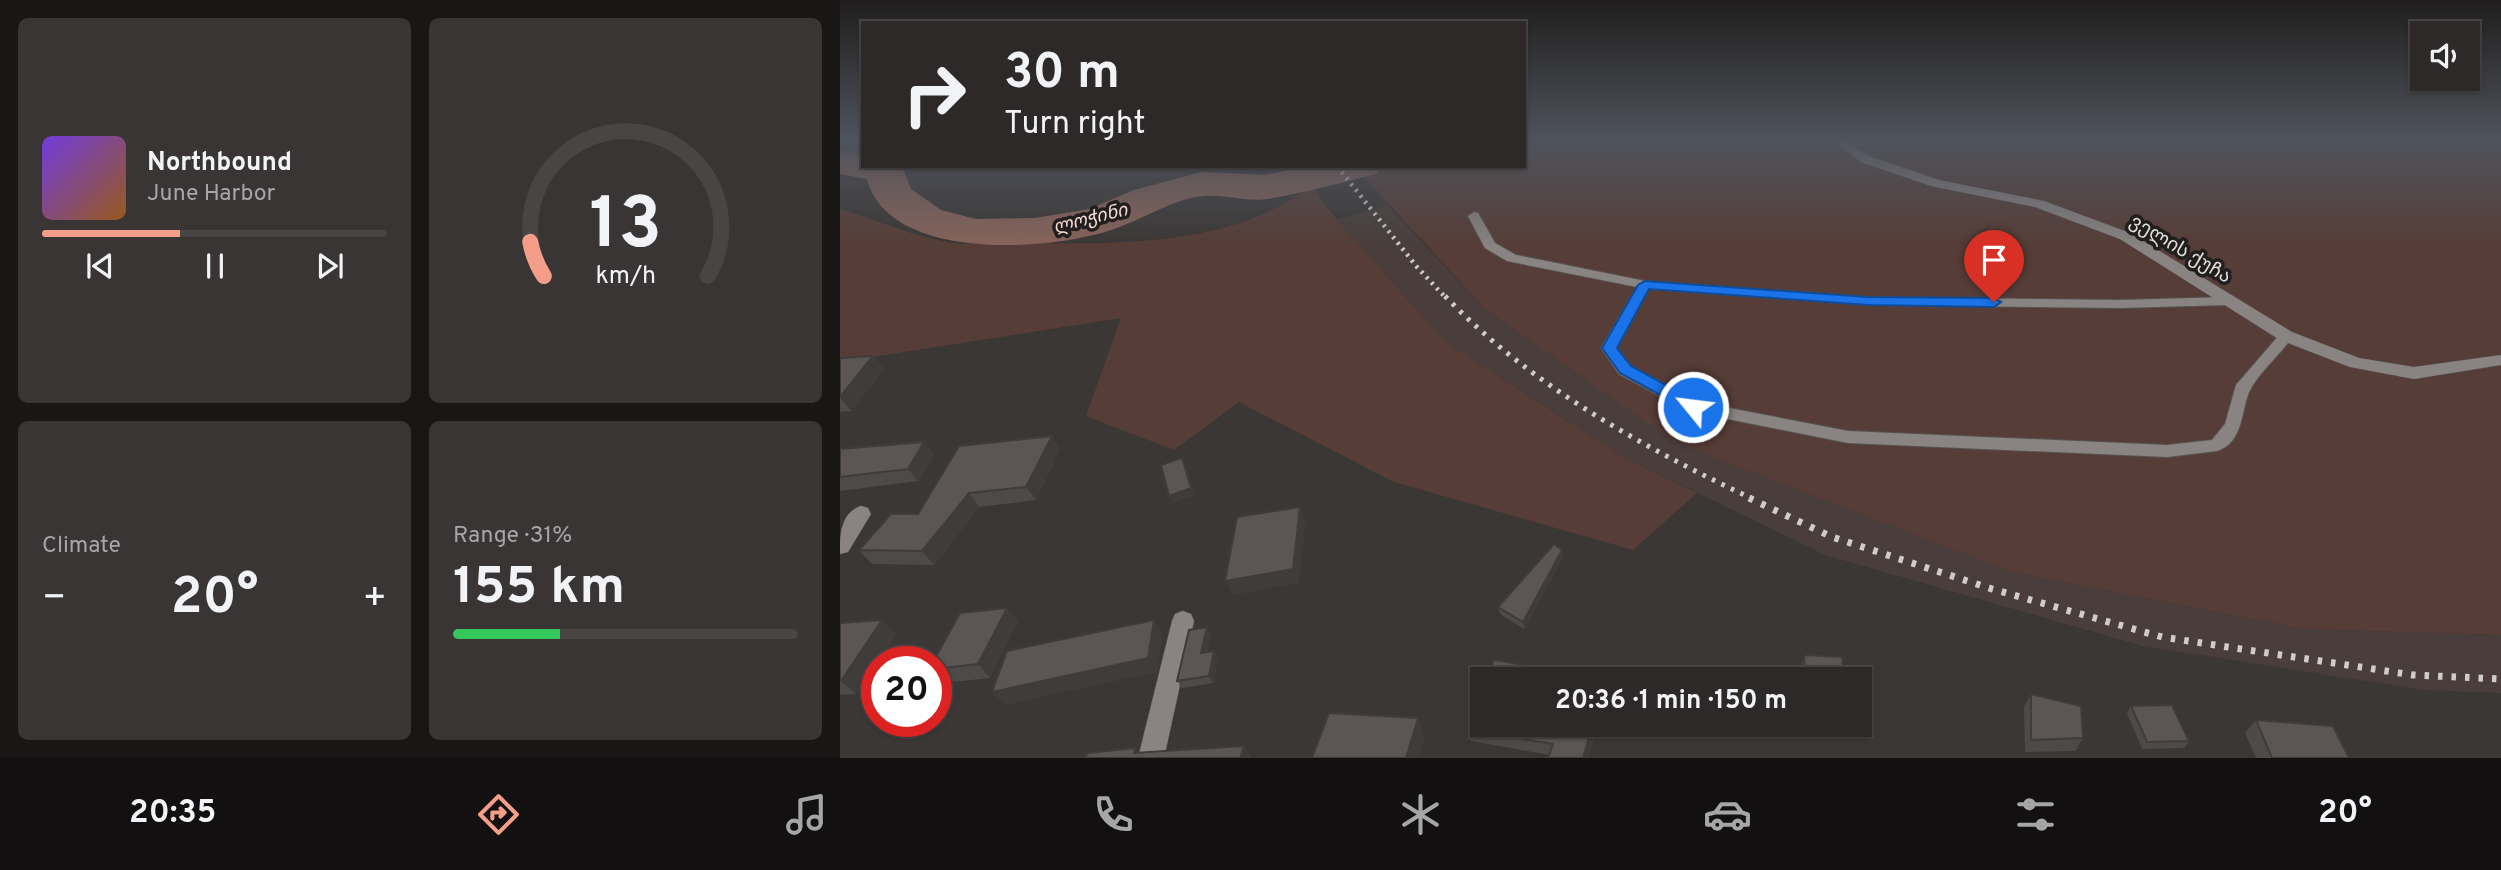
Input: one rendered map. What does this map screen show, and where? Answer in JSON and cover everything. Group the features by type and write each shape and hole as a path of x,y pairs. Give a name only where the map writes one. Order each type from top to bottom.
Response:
{"street":[{"name":"ველის ქუჩა","path":"1914,175 1936,183 2039,204 2125,236 2286,336 2356,363 2414,373 2501,360"},
{"path":"840,546 861,514"},
{"path":"1150,758 1184,621"}],"lane":[{"path":"1474,216 1490,246 1512,258 1645,285 1868,301 2120,304 2228,301"},
{"path":"1645,285 1609,348 1625,369 1693,407 1849,437 2167,451 2217,445 2233,426 2242,389 2286,336"}],"shaded area":[{"path":"1363,175 2501,175 2501,635 2303,629 2011,572 1676,443 1485,309"},
{"path":"1311,186 1337,220 1447,343 1622,456 1697,493 1633,550 1394,482 1239,402 1174,450 1086,416 1121,318 840,362 840,209 920,236 956,243 1096,243 1172,238 1210,231 1246,221 1280,206"},
{"path":"1387,205 1485,309 1677,443 2011,572 2303,629 2501,635 2501,693 2424,690 2143,646 1825,555 1622,456 1447,343 1337,220"}],"building":[{"path":"873,356 840,397 840,358"},
{"path":"1052,436 1026,487 969,493 922,551 859,550 891,514 918,514 959,446"},
{"path":"924,442 908,469 840,477 840,449"},
{"path":"1182,458 1191,488 1169,496 1161,465"},
{"path":"1300,507 1293,569 1225,581 1237,517"},
{"path":"1554,544 1562,550 1523,622 1498,607"},
{"path":"1007,608 978,664 952,667 952,646 942,646 960,613"},
{"path":"882,620 865,646 861,646 861,651 841,681 840,681 840,623"},
{"path":"1154,620 1148,658 992,692 1007,651"},
{"path":"1207,627 1201,653 1214,651 1209,676 1177,681 1189,630"},
{"path":"1804,655 1842,657 1843,667 1804,667"},
{"path":"1494,660 1537,667 1491,667"},
{"path":"2031,694 2081,706 2083,738 2031,740"},
{"path":"2172,705 2189,741 2147,742 2131,706"},
{"path":"1329,713 1418,718 1406,758 1312,758"},
{"path":"2256,720 2333,726 2349,758 2272,758"},
{"path":"1510,737 1589,737 1583,758 1548,758 1553,744"},
{"path":"1244,746 1240,758 1085,758 1088,753 1135,748 1134,753"}],"waterway":[{"name":"ლოჭინი","path":"886,175 892,195 926,219 976,232 1035,231 1099,220 1149,199 1201,184 1265,187 1319,175"}],"railway":[{"path":"1344,175 1417,267 1446,298"},
{"path":"1445,296 1513,358 1551,386 1670,458 1753,499"},
{"path":"1749,498 1832,537 1992,589 2162,637 2413,675 2501,679"}],"route":[{"path":"1693,407 1625,369 1609,348 1645,285 1868,301 1994,302"}]}
